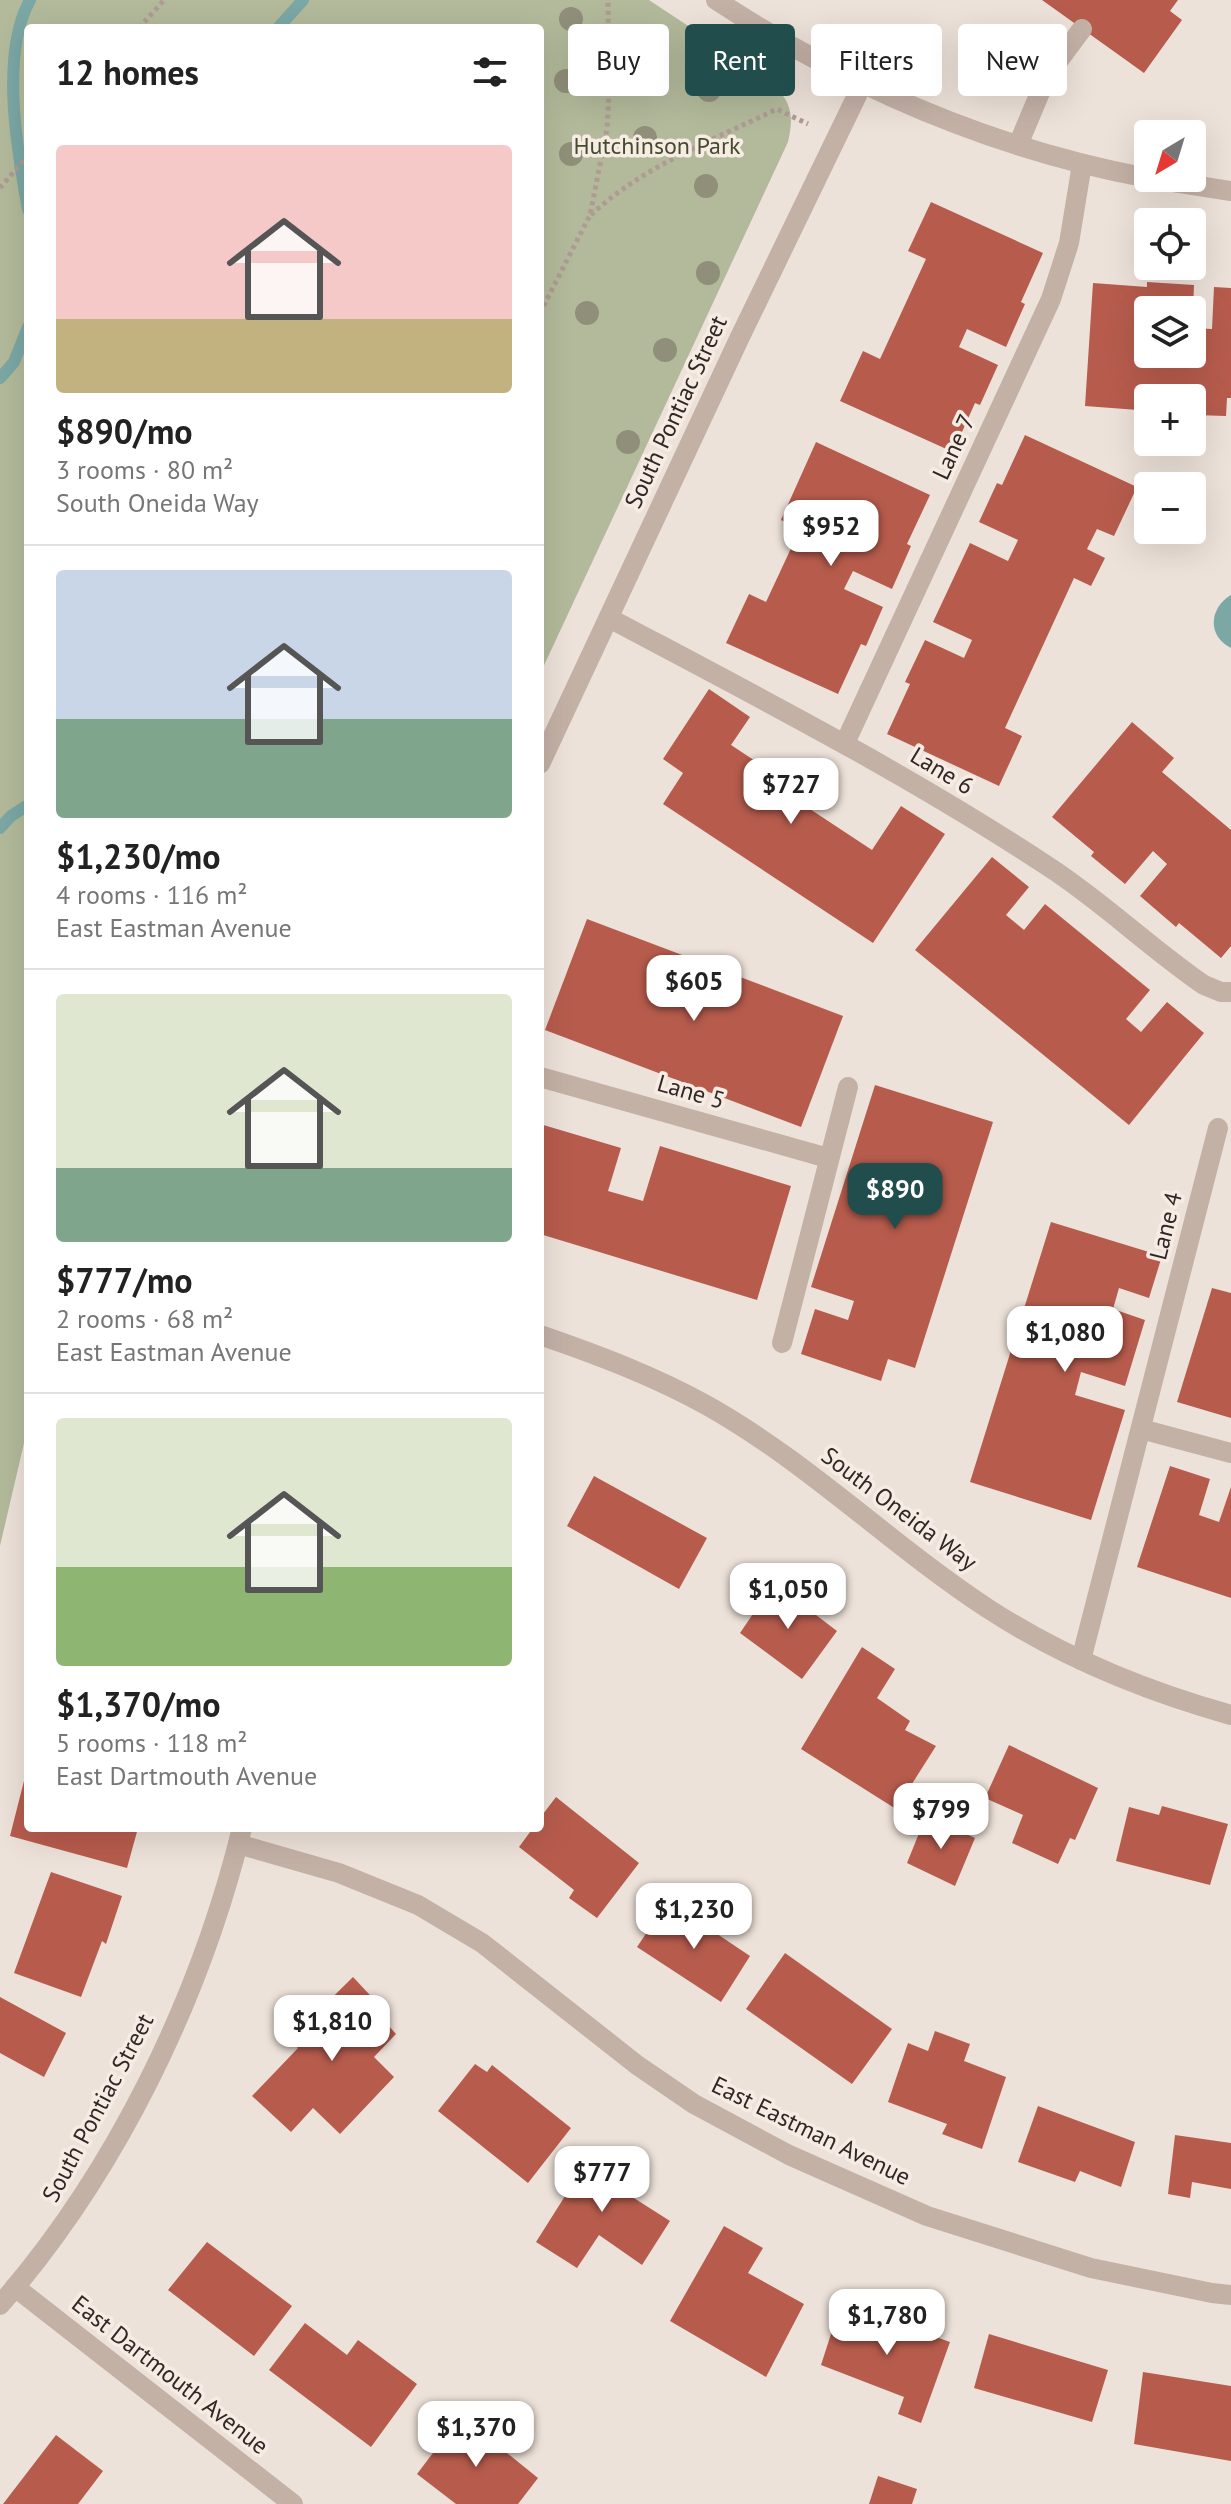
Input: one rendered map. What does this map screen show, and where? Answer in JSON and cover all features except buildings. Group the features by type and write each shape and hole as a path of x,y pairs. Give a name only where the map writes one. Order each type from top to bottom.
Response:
{"street":[{"path":"716,0 811,56"},
{"path":"1018,145 1047,76 1082,29"},
{"name":"South Pontiac Street","path":"544,756 856,96"},
{"path":"892,96 942,119 1018,145 1134,175"},
{"name":"Lane 7","path":"845,743 1051,299 1069,243 1082,164"},
{"path":"1206,187 1231,191"},
{"name":"Lane 6","path":"609,618 845,743 1051,868 1204,985 1221,992 1231,992"},
{"name":"Lane 5","path":"544,1078 828,1158"},
{"path":"782,1343 848,1087"},
{"name":"Lane 4","path":"1081,1660 1218,1128"},
{"name":"South Oneida Way","path":"544,1336 640,1372 708,1406 816,1478 986,1607 1081,1660 1160,1693 1231,1715"},
{"path":"1141,1429 1231,1453"},
{"name":"South Pontiac Street","path":"0,2305 66,2222 112,2148 162,2054 205,1948 240,1836"},
{"name":"East Eastman Avenue","path":"240,1836 418,1905 482,1943 637,2065 694,2104 789,2155 927,2216 1061,2259 1106,2272 1231,2295"},
{"name":"East Dartmouth Avenue","path":"15,2287 293,2504"}],"path":[{"path":"143,24 164,0"},
{"path":"544,305 590,215 607,129 608,0"},
{"path":"590,215 616,192 644,174 777,109 835,138"},
{"path":"0,188 24,160"}],"green space":[{"name":"Hutchinson Park","path":"0,0 649,0 685,24 685,96 783,96 789,107 791,122 788,142 544,665 544,24 24,24 24,1443 0,1546"}],"water":[{"path":"1231,595 1231,648 1218,636 1214,622 1218,607"}],"waterway":[{"path":"24,187 16,131 13,74 15,47 30,0"},
{"path":"282,24 303,0"},
{"path":"0,378 14,362 24,337"},
{"path":"0,828 24,808"}]}
